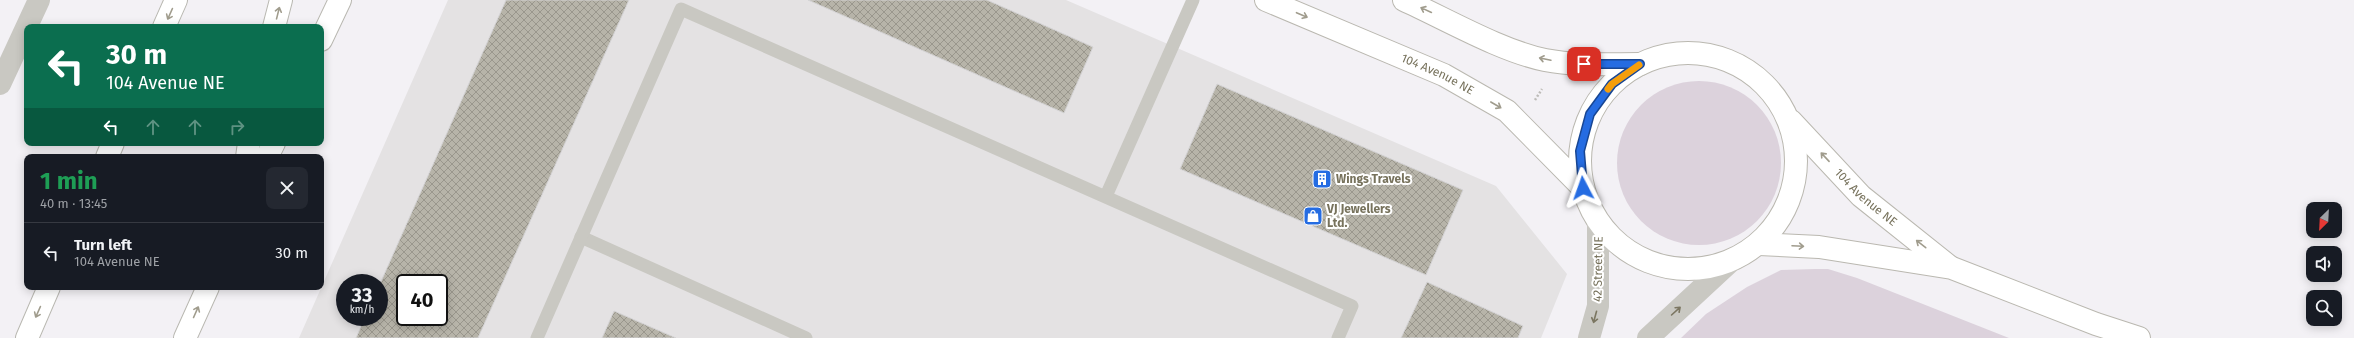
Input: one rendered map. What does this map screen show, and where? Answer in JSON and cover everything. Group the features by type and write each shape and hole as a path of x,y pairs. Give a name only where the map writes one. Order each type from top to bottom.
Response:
{"street":[{"path":"28,24 39,0"},
{"path":"165,24 176,0"},
{"path":"275,24 281,0"},
{"path":"324,34 340,0"},
{"name":"104 Avenue NE","path":"1266,0 1444,75 1507,111 1583,188"},
{"path":"1404,0 1510,49 1544,60 1584,64 1640,64 1674,54 1709,54 1742,67 1769,88 1788,118 1797,152 1794,186 1782,218 1759,244 1729,262 1648,338"},
{"path":"0,84 24,32"},
{"path":"1640,64 1612,84 1590,114 1580,151 1583,188 1589,206 1598,223 1624,250 1657,266 1694,270 1729,262"},
{"name":"104 Avenue NE","path":"1788,118 1861,196 1952,268"},
{"name":"42 Street NE","path":"1589,338 1598,306 1598,223"},
{"name":"104 Avenue NE","path":"1759,244 1819,247 1952,268 2096,324 2139,338"},
{"path":"26,338 48,290"},
{"path":"185,338 207,290"}],"lane":[{"path":"1106,196 1192,0"},
{"path":"537,338 681,10 1106,196 1352,306 1338,338"},
{"path":"581,237 806,338"}],"path":[{"path":"1534,102 1545,83"}],"shaded area":[{"path":"448,0 1066,0 1496,186 1567,274 1541,338 299,338 320,290 324,290 324,281"},
{"path":"1699,81 1723,85 1744,95 1757,105 1767,118 1777,139 1781,163 1777,187 1767,208 1757,221 1744,231 1723,241 1699,245 1675,241 1654,231 1641,221 1631,208 1621,187 1617,163 1621,139 1631,118 1641,105 1654,95 1675,85"},
{"path":"1828,269 1857,278 2009,338 1681,338 1706,314 1747,287 1781,270"}],"building":[{"path":"506,0 629,0 478,338 356,338 361,326 388,326 388,274 384,274"},
{"path":"808,0 987,0 1093,47 1064,113"},
{"name":"Wings Travels","path":"1217,84 1463,190 1426,275 1180,169"},
{"path":"1427,282 1523,326 1518,338 1401,338"},
{"path":"614,311 676,338 602,338"}],"slow traffic":[{"path":"1608,89 1612,84 1639,65"}],"place":[{"name":"Wings Travels","path":"1322,179"},
{"name":"VJ Jewellers Ltd.","path":"1313,216"}],"route":[{"path":"1583,188 1580,151 1590,114 1612,84 1640,64 1584,64"}]}
